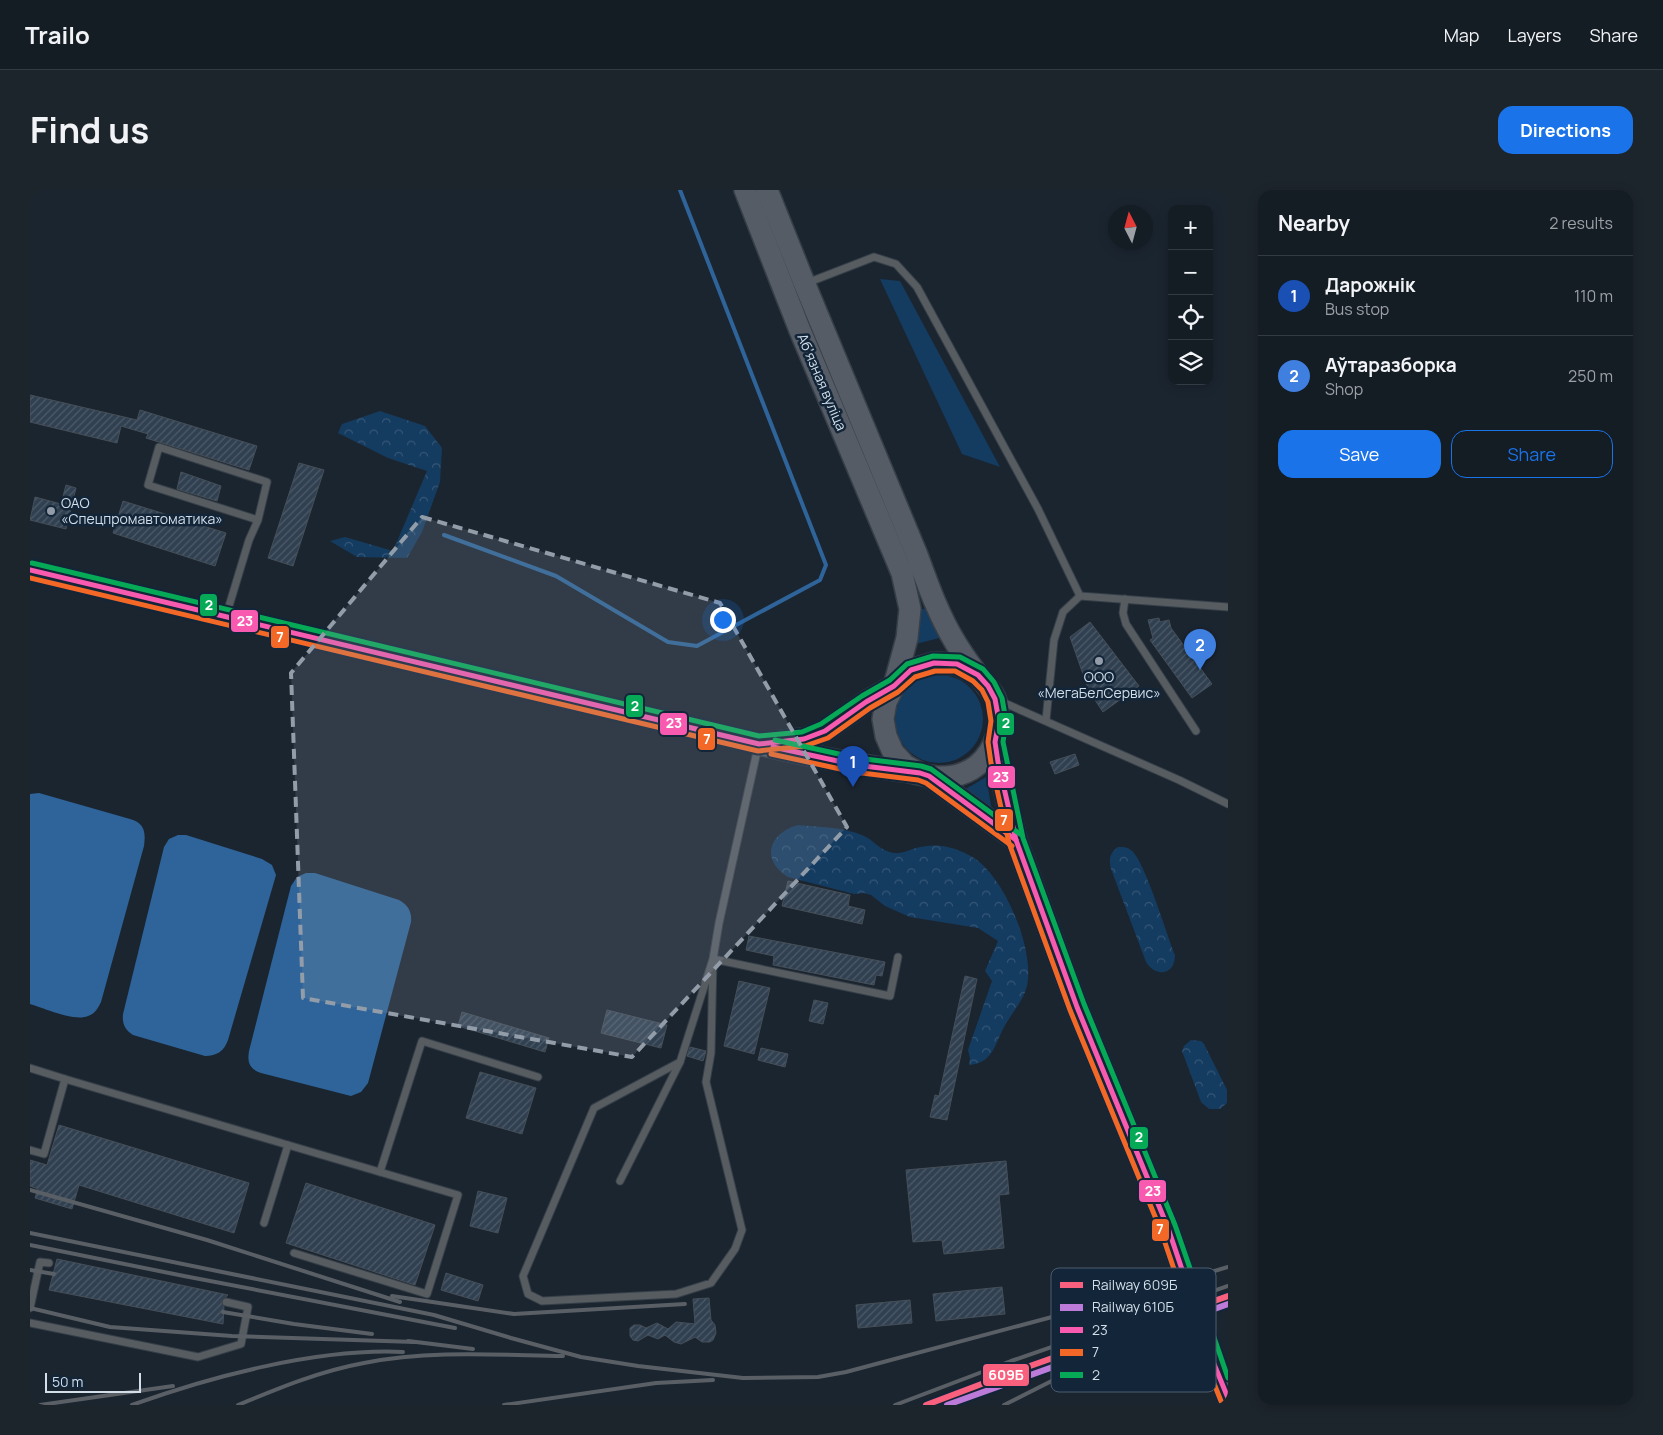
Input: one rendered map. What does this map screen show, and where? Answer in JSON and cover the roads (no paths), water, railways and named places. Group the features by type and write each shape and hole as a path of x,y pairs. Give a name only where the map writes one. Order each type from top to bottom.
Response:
{"main road":[{"name":"Абʼязная вуліца","path":"746,190 799,328 902,573 910,610 907,638 894,686"},
{"name":"Абʼязная вуліца","path":"767,190 802,280 917,555 933,602 955,642 978,675"},
{"path":"759,744 804,739 825,731 866,702 894,686 912,670 934,663 957,664 978,675 988,686 995,699 999,720 995,742 1016,840 1077,1007 1168,1228 1182,1268"},
{"path":"894,686 886,702 883,719 886,736 893,752 905,765 924,775 1016,840"},
{"path":"759,744 856,765 945,778 961,774 975,767 987,756 995,742"},
{"path":"1216,1369 1228,1398"}],"street":[{"path":"30,570 759,744"}],"lane":[{"path":"812,281 874,258 896,264 916,287 1038,509 1080,596"},
{"path":"226,616 249,540 258,520 267,482 159,448 148,485 258,520"},
{"path":"1046,720 1054,640 1063,612 1080,596 1228,607"},
{"path":"1125,599 1123,613 1126,624 1196,731"},
{"path":"995,699 1046,720 1228,804"},
{"path":"680,1062 594,1108 522,1276 528,1294 542,1301 676,1294 711,1283 735,1249 742,1230 706,1082 711,1053 713,959 719,922 759,744"},
{"path":"713,959 890,996 898,957"},
{"path":"620,1181 680,1062 713,959"},
{"path":"380,1172 422,1041 538,1077"},
{"path":"30,1068 458,1195 427,1294 294,1253"},
{"path":"30,1150 44,1154 66,1079"},
{"path":"264,1223 288,1145"},
{"path":"30,1308 40,1262 49,1263"},
{"path":"30,1323 198,1357 241,1344 248,1307 226,1302"}],"waterway":[{"path":"444,535 556,576 668,642 697,646 820,580 826,565 680,190"}],"railway":[{"path":"30,1190 207,1240 400,1302"},
{"path":"30,1233 434,1315 581,1357 638,1366 743,1378 818,1377 846,1372 1051,1317"},
{"path":"30,1245 455,1328"},
{"path":"1216,1271 1228,1267"},
{"path":"30,1270 54,1274"},
{"path":"1216,1290 1228,1286"},
{"path":"392,1296 514,1314 685,1304"},
{"path":"1216,1310 1228,1305"},
{"path":"30,1308 110,1327 232,1336 415,1342"},
{"path":"223,1312 294,1324 372,1334"},
{"path":"408,1341 473,1349"},
{"path":"895,1405 1051,1347"},
{"path":"132,1405 231,1374 301,1359 371,1352 403,1352"},
{"path":"238,1405 316,1375 348,1366 389,1359 464,1354 563,1356"},
{"path":"504,1405 656,1383 713,1380"},
{"path":"1004,1405 1051,1381"},
{"path":"40,1405 173,1386"}],"rail line":[{"name":"609Б","path":"1216,1300 1228,1296"},
{"name":"610Б","path":"1216,1308 1228,1304"},
{"name":"609Б","path":"926,1405 1051,1359"},
{"name":"610Б","path":"947,1405 1051,1368"}],"place":[{"name":"ОАО «Спецпромавтоматика»","path":"51,511"},
{"name":"ООО «МегаБелСервис»","path":"1099,661"},
{"name":"Аўтаразборка","path":"1200,670"},
{"name":"Дарожнік","path":"853,787"}]}
